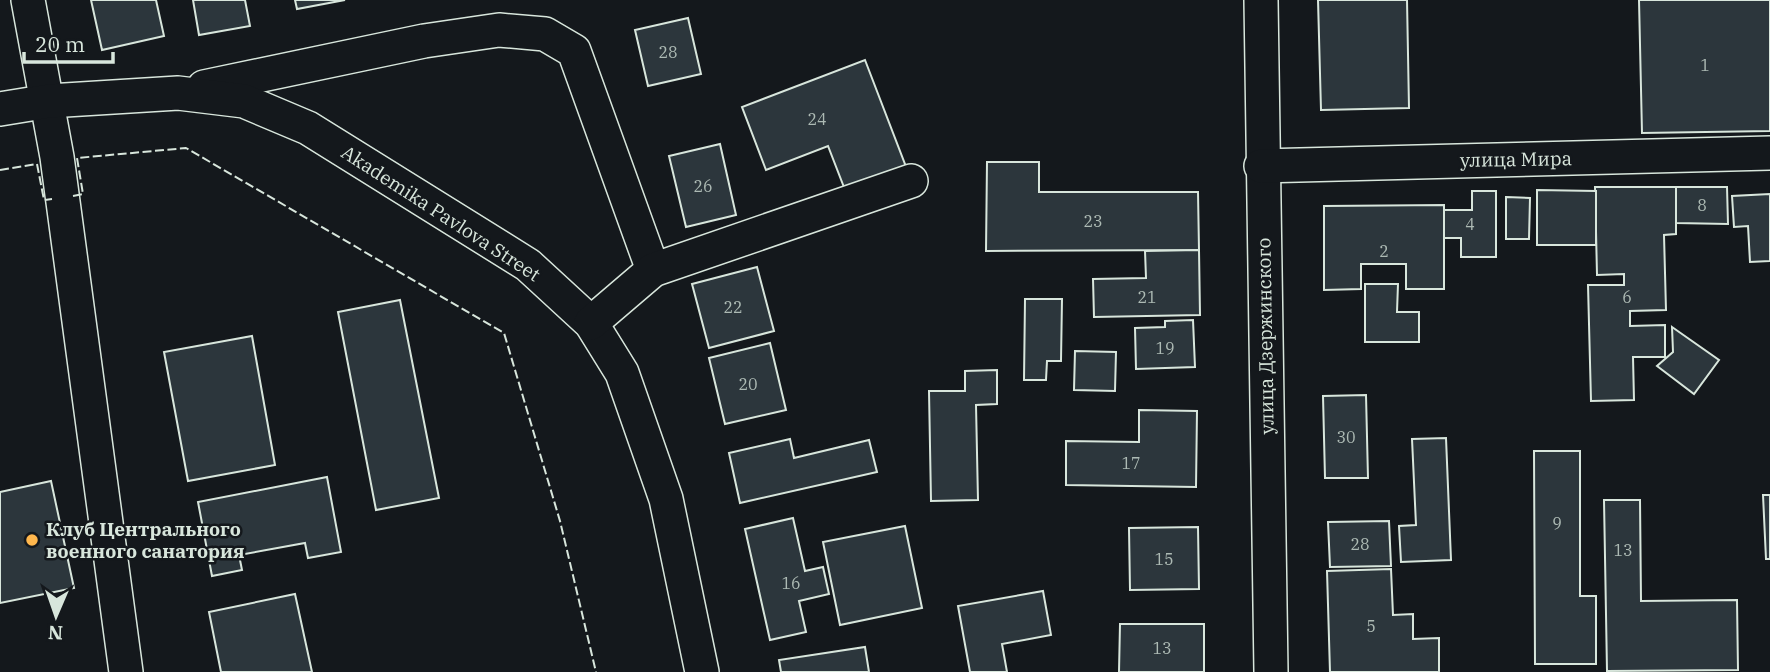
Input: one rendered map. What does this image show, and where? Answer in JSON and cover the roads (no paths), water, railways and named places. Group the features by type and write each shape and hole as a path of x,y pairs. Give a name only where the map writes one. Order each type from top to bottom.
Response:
{"street":[{"path":"28,0 49,101 126,672"},
{"name":"улица Дзержинского","path":"1261,0 1261,166 1271,672"},
{"path":"178,93 424,41 499,30 545,34 574,51 653,270"},
{"name":"Akademika Pavlova Street","path":"0,109 49,101 178,93 243,101 308,128 528,265 591,323 622,373 666,499 702,672"},
{"name":"улица Мира","path":"1261,166 1770,153"},
{"path":"591,323 653,270 911,181"}],"place":[{"name":"Клуб Центрального военного санатория","path":"32,540"}]}
